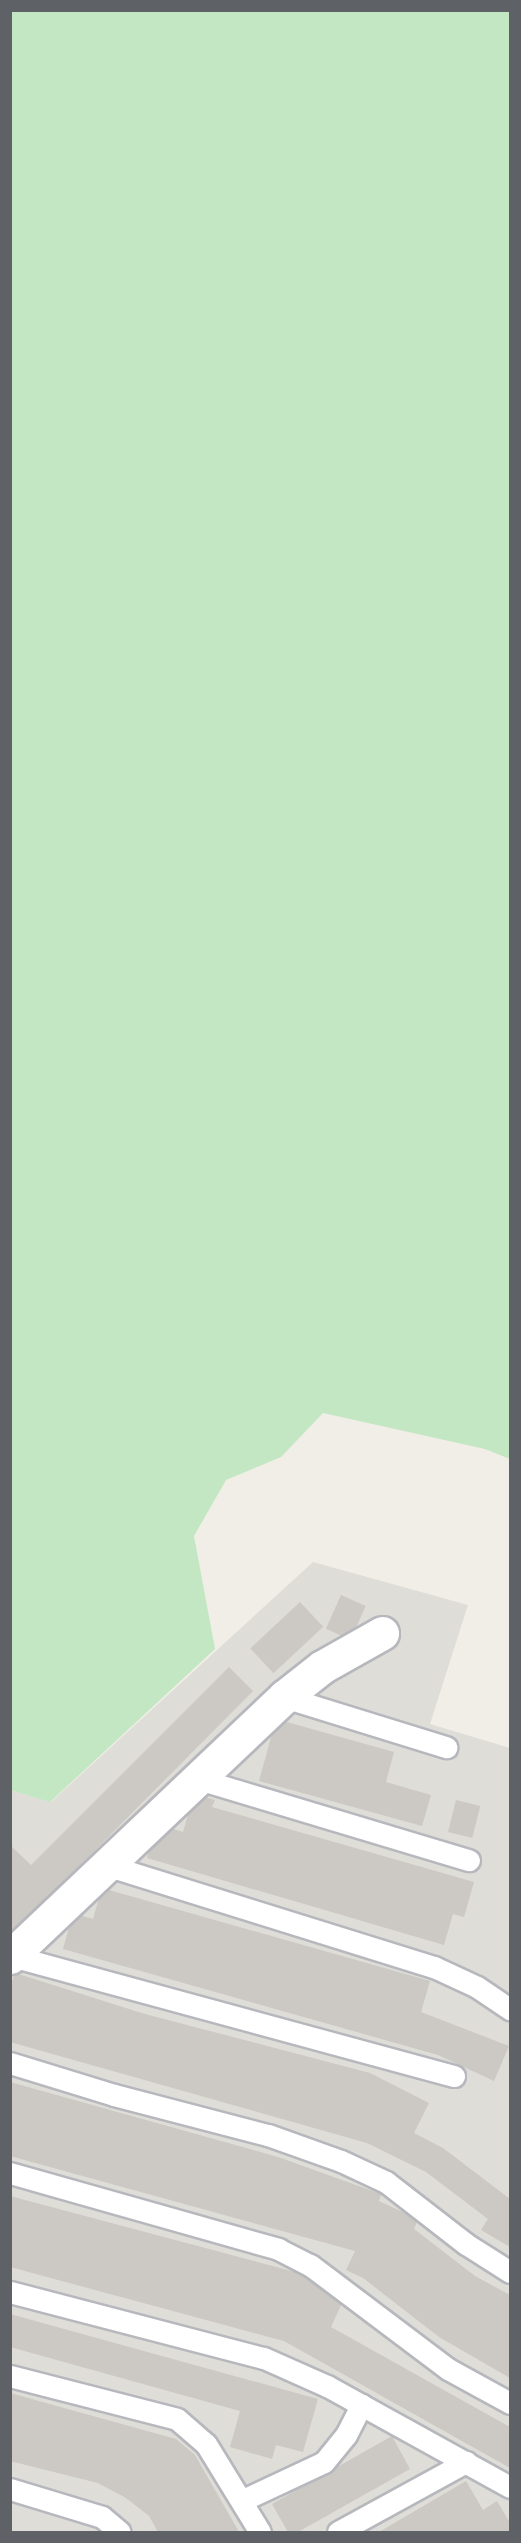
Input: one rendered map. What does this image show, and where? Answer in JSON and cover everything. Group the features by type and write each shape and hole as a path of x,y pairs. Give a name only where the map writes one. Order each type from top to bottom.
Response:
{"street":[{"path":"11,1956 195,1778 284,1697 322,1667 382,1633"}],"lane":[{"path":"284,1697 446,1747"},
{"path":"195,1778 469,1860"},
{"path":"106,1865 434,1967 477,1987 510,2009"},
{"path":"11,1956 454,2076"},
{"path":"10,2063 114,2095 268,2135 341,2161 386,2182 466,2244 510,2272"},
{"path":"10,2173 278,2249 310,2265 448,2369 510,2403"},
{"path":"10,2292 264,2358 361,2405 510,2487"},
{"path":"10,2376 177,2419 206,2444 243,2500 260,2532"},
{"path":"243,2500 324,2462 346,2435 361,2405"},
{"path":"338,2532 466,2462"},
{"path":"10,2489 102,2517 120,2532"}],"shaded area":[{"path":"313,1562 468,1605 430,1724 510,1748 510,2532 11,2532 10,1790 51,1802"}],"green space":[{"path":"11,10 510,11 510,1459 485,1449 323,1413 281,1457 226,1480 194,1536 215,1649 50,1802 10,1790"}],"building":[{"path":"341,1595 366,1606 351,1640 326,1629"},
{"path":"300,1602 323,1627 273,1673 250,1648"},
{"path":"229,1667 253,1691 10,1936 10,1845 31,1865"},
{"path":"276,1719 394,1752 386,1782 431,1795 422,1826 259,1781"},
{"path":"194,1794 215,1800 212,1807 474,1882 464,1917 453,1914 444,1945 147,1858 157,1824 183,1832"},
{"path":"456,1800 480,1806 472,1838 448,1832"},
{"path":"102,1888 430,1981 421,2012 509,2046 494,2081 438,2055 63,1949 73,1913 93,1919"},
{"path":"15,1973 145,2014 370,2073 429,2103 414,2133 443,2148 510,2199 510,2247 481,2230 488,2219 426,2172 367,2143 10,2042 10,1987"},
{"path":"10,2082 278,2157 381,2194 379,2201 418,2219 414,2229 475,2276 510,2295 510,2378 439,2337 363,2278 346,2270 355,2251 10,2156"},
{"path":"10,2196 310,2276 342,2303 331,2327 510,2427 510,2468 284,2341 10,2267"},
{"path":"10,2314 318,2399 303,2452 276,2445 272,2459 230,2447 240,2411 10,2347"},
{"path":"10,2393 176,2439 195,2455 239,2532 158,2532 149,2516 126,2498 98,2483 10,2461"},
{"path":"392,2436 410,2469 298,2532 288,2532 272,2504"},
{"path":"466,2481 483,2510 497,2501 510,2523 510,2532 379,2532"}]}
